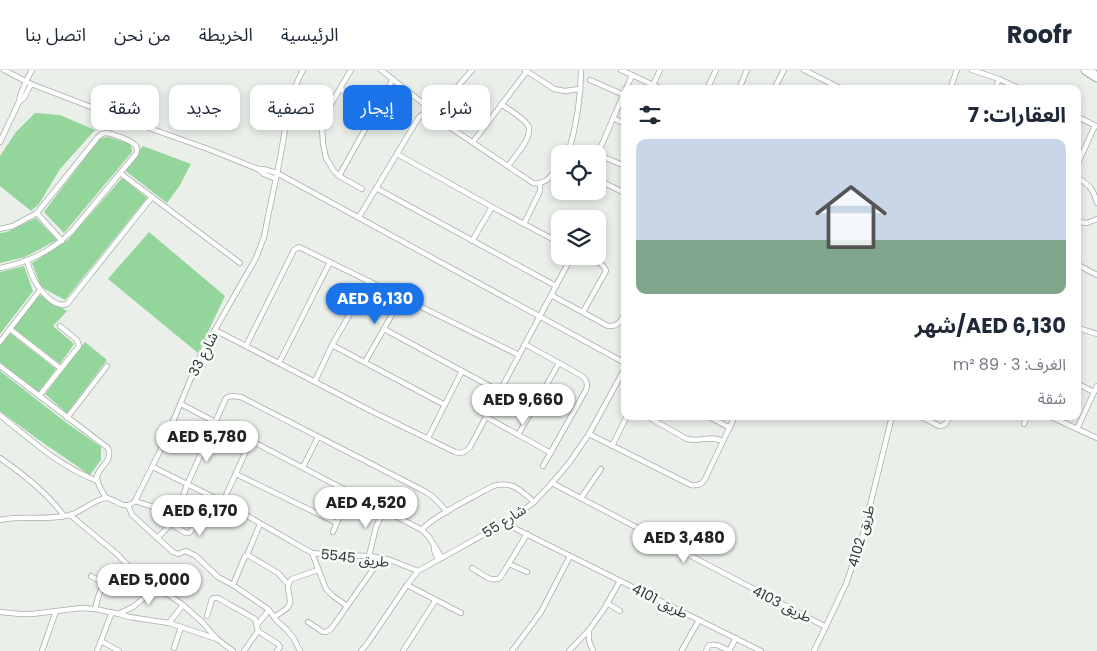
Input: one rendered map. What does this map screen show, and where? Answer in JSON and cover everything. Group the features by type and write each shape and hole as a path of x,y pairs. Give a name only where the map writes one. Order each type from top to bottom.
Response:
{"highway":[{"path":"1086,70 1097,77"}],"street":[{"path":"4,70 31,84 258,169 276,180"},
{"path":"0,142 32,70"},
{"name":"شارع 33","path":"128,506 134,501 153,467 195,367 261,246 291,101 303,70"},
{"path":"351,70 326,110 322,126 325,153 330,166 339,176 362,189"},
{"path":"381,70 422,102"},
{"path":"570,145 575,126 581,70"},
{"path":"621,70 653,85 660,70"},
{"path":"741,85 747,70"},
{"path":"776,85 784,70"},
{"path":"804,70 834,85"},
{"path":"951,85 957,70"},
{"path":"972,70 1012,85"},
{"path":"458,85 469,71"},
{"path":"473,142 526,71 554,89 566,91 580,90"},
{"path":"709,85 714,71"},
{"path":"628,85 632,75"},
{"path":"390,85 393,79"},
{"path":"997,85 999,79"},
{"path":"590,80 621,91"},
{"path":"19,102 24,98 31,84"},
{"path":"621,101 599,149 601,156 621,164"},
{"path":"501,104 527,124 530,130 529,137 508,166"},
{"path":"359,217 422,114"},
{"path":"613,118 621,122"},
{"path":"1081,118 1096,126 1081,158"},
{"path":"339,176 364,130"},
{"path":"455,130 533,182 540,184 551,176"},
{"path":"0,229 12,226 37,213 101,134 108,133 132,142 135,145 137,149 136,154 62,241 27,261 0,268"},
{"path":"397,154 551,238"},
{"path":"258,169 277,173 621,361"},
{"path":"120,173 240,264"},
{"path":"1081,180 1093,190 1097,204"},
{"path":"524,224 540,190 540,184"},
{"path":"606,184 621,191"},
{"path":"376,188 556,286"},
{"path":"27,261 33,279 40,290 57,304 66,304 152,197"},
{"path":"472,241 492,207"},
{"path":"37,213 62,241"},
{"path":"1081,222 1087,223 1097,219"},
{"path":"246,346 294,250 297,247 301,247 519,355"},
{"path":"279,363 330,262"},
{"path":"215,330 372,411 457,452 464,452 470,447 567,265"},
{"path":"583,312 606,271 603,265"},
{"path":"1081,267 1097,275"},
{"path":"314,381 332,345 369,281"},
{"path":"0,342 40,290"},
{"path":"551,295 610,326 621,321"},
{"path":"365,362 402,297"},
{"path":"39,396 79,346 79,342 60,326"},
{"path":"10,329 60,368"},
{"path":"384,329 499,392"},
{"path":"1081,329 1097,334"},
{"path":"525,344 584,378 587,382 587,386 543,466"},
{"path":"332,345 444,405"},
{"path":"518,434 559,363"},
{"path":"0,366 106,446 110,451 109,458 98,475 98,481 106,498"},
{"path":"67,418 107,366"},
{"path":"428,438 462,371"},
{"name":"شارع 55","path":"361,651 406,585 418,571 510,520 534,502 552,483 589,434 621,375"},
{"path":"1081,386 1094,392"},
{"path":"1077,429 1097,386"},
{"path":"157,538 171,524 226,398 231,396 241,397 432,496 447,512"},
{"path":"181,404 422,530 427,534 440,559"},
{"path":"0,415 61,463 75,472 98,481"},
{"path":"486,417 551,452"},
{"path":"612,446 625,420"},
{"path":"653,420 687,439 713,438 723,441"},
{"path":"715,420 730,428"},
{"path":"589,434 694,486 703,482 733,420"},
{"name":"طريق 4102","path":"814,651 846,584 862,538 891,420"},
{"path":"928,420 942,426 948,420"},
{"path":"1024,424 1026,420"},
{"path":"1058,420 1097,438"},
{"path":"304,467 318,437"},
{"path":"171,524 189,533 221,502 251,440"},
{"path":"0,458 38,488 64,516"},
{"name":"طريق 5545","path":"153,467 312,552 381,558 418,571"},
{"path":"581,498 601,469"},
{"path":"236,474 337,523"},
{"name":"طريق 4103","path":"552,483 826,627"},
{"path":"422,530 425,525 447,512 493,486 501,484 514,486 534,502"},
{"path":"333,532 352,492"},
{"path":"0,520 50,518 70,515 106,498 128,506 132,516 165,546 176,554 186,551 196,556 216,576 233,585 269,610 294,639 300,651"},
{"path":"134,501 166,513 173,518"},
{"path":"369,556 376,527 384,510"},
{"path":"70,515 117,554 153,590 169,595 183,605 217,639 233,651"},
{"name":"طريق 4101","path":"510,520 516,529 761,651"},
{"path":"233,585 260,524"},
{"path":"472,568 491,580 496,580 502,576 527,534"},
{"path":"312,552 326,589 347,606"},
{"path":"247,555 278,573 288,584 289,605 274,617"},
{"path":"512,651 541,612 570,556"},
{"path":"308,622 324,632 332,629 381,558"},
{"path":"509,564 527,572"},
{"path":"288,584 292,579 318,570"},
{"path":"91,576 105,584"},
{"path":"95,609 105,584 115,580"},
{"path":"569,651 589,630 620,581"},
{"path":"406,585 461,613"},
{"path":"119,614 133,607 153,590"},
{"path":"206,616 211,601 216,598 253,618 258,628 278,644 280,647 277,651"},
{"path":"403,651 435,601"},
{"path":"607,603 620,610"},
{"path":"169,623 183,605"},
{"path":"129,617 132,614 133,607"},
{"path":"0,612 20,614 81,608 95,609 129,617 169,623 217,639"},
{"path":"244,651 269,610"},
{"path":"42,651 56,611"},
{"path":"97,651 112,612"},
{"path":"682,650 699,620"},
{"path":"174,648 182,627"},
{"path":"589,630 592,651"},
{"path":"730,650 736,638"},
{"path":"101,641 119,651"},
{"path":"706,651 709,645 717,645 737,651"}],"green space":[{"path":"35,113 60,115 91,128 91,130 95,130 60,169 39,204 31,211 0,186 0,156 16,132"},
{"path":"108,137 131,144 132,152 64,233 44,212 99,139"},
{"path":"143,146 191,164 180,185 167,203 123,169"},
{"path":"122,178 147,198 65,300 41,287 32,263 68,240"},
{"path":"36,218 57,240 25,257 0,263 0,233 7,232"},
{"path":"149,232 225,296 198,353 108,279"},
{"path":"24,266 33,291 0,334 0,272"},
{"path":"40,295 67,311 53,326 74,344 60,364 12,327"},
{"path":"10,333 56,369 39,392 0,362 0,346"},
{"path":"85,342 107,360 67,413 45,394"},
{"path":"0,371 101,447 101,460 90,475 0,411"}]}
